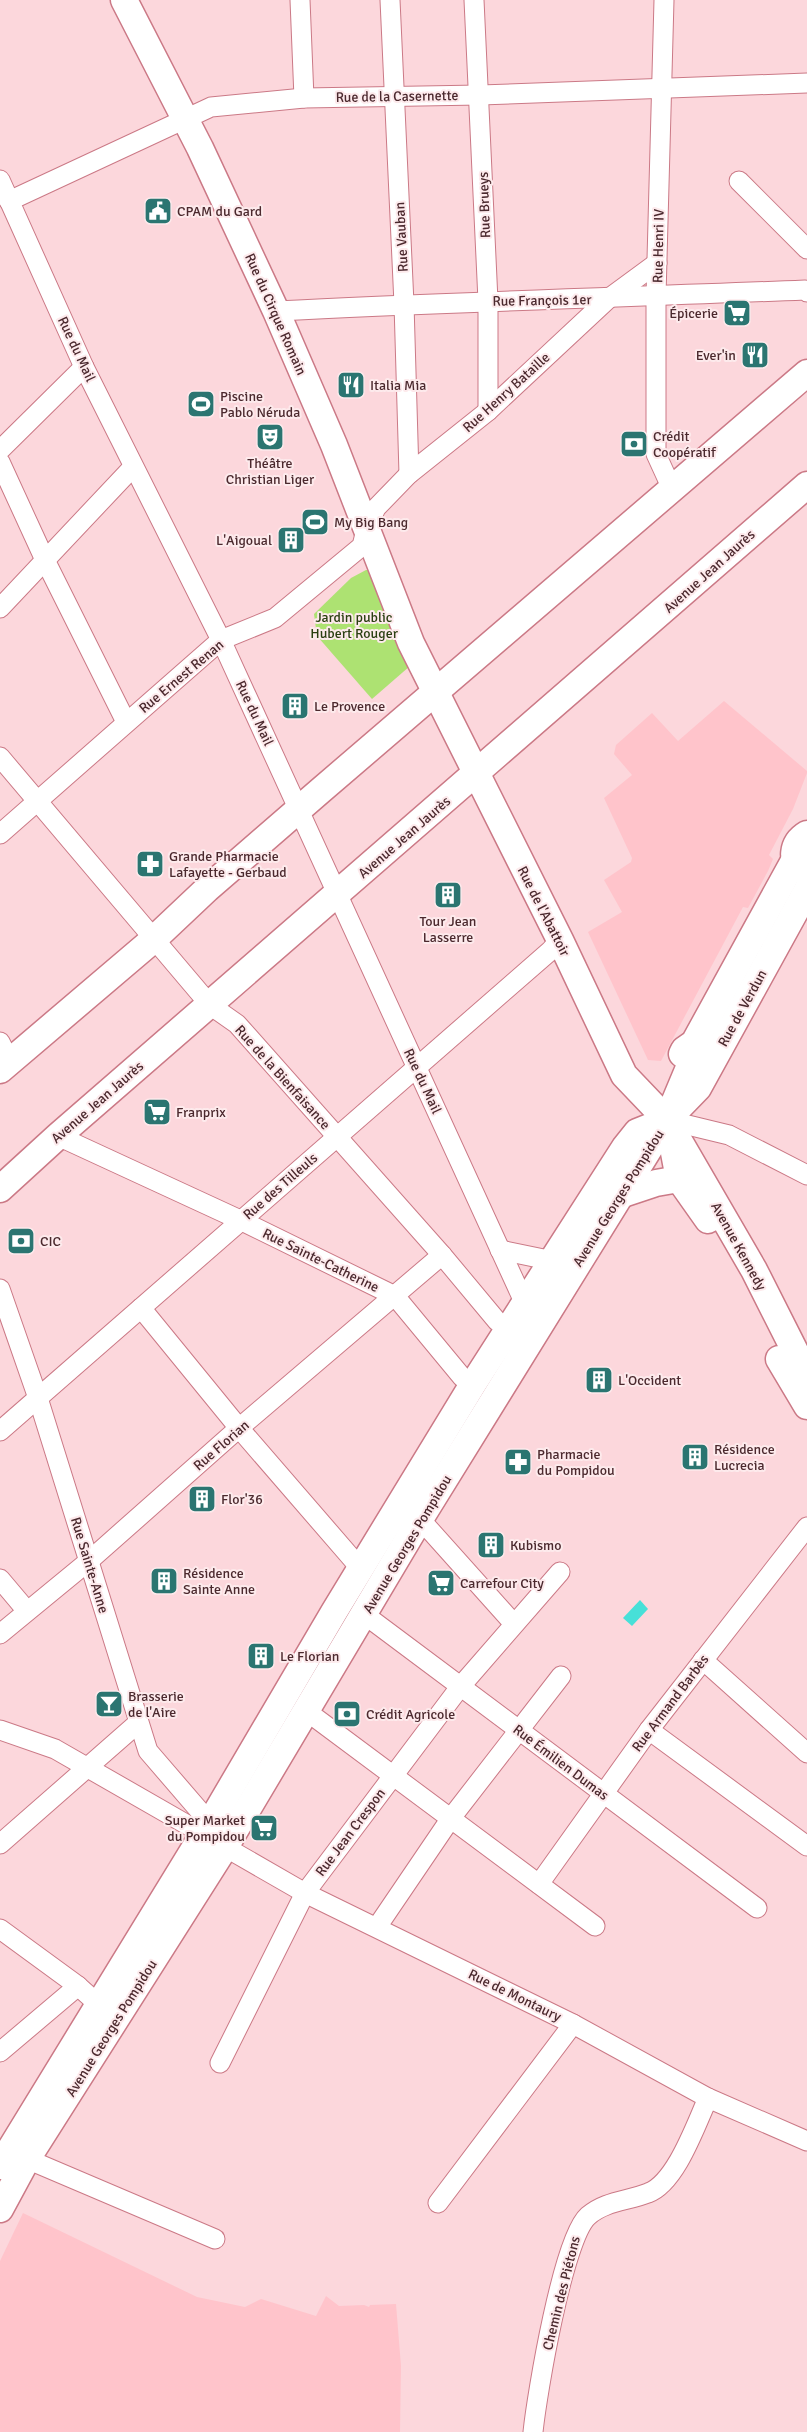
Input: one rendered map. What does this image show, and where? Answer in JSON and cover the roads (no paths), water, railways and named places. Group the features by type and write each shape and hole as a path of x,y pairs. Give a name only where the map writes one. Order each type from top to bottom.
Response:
{"main road":[{"name":"Rue du Cirque Romain","path":"124,0 193,116 334,445 411,643 435,691"},
{"path":"2,1057 154,939 207,889 435,691 807,373"},
{"name":"Avenue Jean Jaurès","path":"0,1189 58,1136 338,895 807,485"},
{"name":"Rue de l'Abattoir","path":"435,691 560,940 624,1075 667,1120"},
{"name":"Rue de Verdun","path":"667,1120 693,1058 694,1043 801,866 796,846 807,834"},
{"name":"Rue de Verdun","path":"667,1120 698,1088 807,890"},
{"path":"620,1195 656,1183 679,1180 667,1120"},
{"name":"Avenue Georges Pompidou","path":"0,2209 361,1569 474,1384 525,1304 563,1263 620,1195 667,1120"},
{"name":"Avenue Georges Pompidou","path":"0,2166 99,2005 213,1834 305,1710 365,1615 563,1263 624,1147 637,1132 667,1120"},
{"name":"Avenue Kennedy","path":"667,1120 754,1270 807,1375"},
{"name":"Avenue Kennedy","path":"679,1180 703,1210 788,1377 807,1406"}],"street":[{"path":"300,0 304,98"},
{"name":"Rue Vauban","path":"390,0 404,304 409,474"},
{"name":"Rue Brueys","path":"474,0 480,95 488,301 488,411"},
{"name":"Rue Henri IV","path":"664,0 656,296 656,454 672,490"},
{"name":"Rue de la Casernette","path":"9,201 210,107 304,98 480,95 807,83"},
{"name":"Rue du Mail","path":"0,180 84,367 221,640 525,1304"},
{"path":"739,181 807,249"},
{"name":"Rue Henry Bataille","path":"366,530 376,508 409,474 488,411 608,299 657,263"},
{"name":"Rue François 1er","path":"276,311 404,304 608,299 804,290 807,292"},
{"path":"0,450 84,367"},
{"path":"0,462 45,560 126,722"},
{"path":"0,608 133,467"},
{"name":"Rue Ernest Renan","path":"0,834 221,640 275,618 362,546 366,530"},
{"name":"Rue de la Bienfaisance","path":"0,757 210,1005 237,1024 442,1255 498,1321 509,1330"},
{"name":"Rue des Tilleuls","path":"0,1431 240,1220 417,1068 550,951 560,940"},
{"path":"667,1120 729,1135 807,1175"},
{"name":"Rue Sainte-Catherine","path":"58,1136 240,1220 395,1296 462,1377 474,1384"},
{"path":"500,1250 563,1263"},
{"name":"Rue Florian","path":"0,1634 90,1560 239,1428 442,1255"},
{"name":"Rue Sainte-Anne","path":"0,1289 38,1398 90,1560 148,1751 213,1834"},
{"path":"141,1308 239,1428 361,1569"},
{"path":"420,1519 514,1624"},
{"name":"Rue Armand Barbès","path":"539,1884 649,1730 807,1527"},
{"name":"Rue Jean Crespon","path":"220,2063 305,1893 460,1686 560,1572"},
{"path":"0,1579 27,1611"},
{"name":"Rue Émilien Dumas","path":"365,1615 757,1908"},
{"path":"702,1660 805,1751"},
{"path":"377,1926 451,1818 561,1676"},
{"path":"305,1710 596,1926"},
{"path":"0,1844 138,1723"},
{"name":"Rue de Montaury","path":"0,1730 55,1749 87,1768 213,1834 305,1893 377,1926 573,2024 708,2098 807,2141"},
{"path":"649,1730 807,1846"},
{"path":"0,1929 78,1986 99,2005"},
{"path":"0,2052 78,1986"},
{"path":"438,2203 573,2024"},
{"name":"Chemin des Piétons","path":"533,2432 536,2396 576,2231 587,2216 607,2204 650,2193 664,2181 679,2161 708,2098"},
{"path":"28,2159 215,2239"}],"water":[{"path":"640,1600 648,1609 632,1626 623,1618"}],"place":[{"name":"CPAM du Gard","path":"158,211"},
{"name":"Épicerie","path":"737,313"},
{"name":"Ever'in","path":"755,355"},
{"name":"Italia Mia","path":"351,385"},
{"name":"Piscine Pablo Néruda","path":"201,404"},
{"name":"Théâtre Christian Liger","path":"270,437"},
{"name":"Crédit Coopératif","path":"634,444"},
{"name":"My Big Bang","path":"315,522"},
{"name":"L'Aigoual","path":"291,540"},
{"name":"Le Provence","path":"295,706"},
{"name":"Grande Pharmacie Lafayette - Gerbaud","path":"150,864"},
{"name":"Tour Jean Lasserre","path":"448,895"},
{"name":"Franprix","path":"157,1112"},
{"name":"CIC","path":"21,1241"},
{"name":"L'Occident","path":"599,1380"},
{"name":"Résidence Lucrecia","path":"695,1457"},
{"name":"Pharmacie du Pompidou","path":"518,1462"},
{"name":"Flor'36","path":"202,1499"},
{"name":"Kubismo","path":"491,1545"},
{"name":"Résidence Sainte Anne","path":"164,1581"},
{"name":"Carrefour City","path":"441,1583"},
{"name":"Le Florian","path":"261,1656"},
{"name":"Brasserie de l'Aire","path":"109,1704"},
{"name":"Crédit Agricole","path":"347,1714"},
{"name":"Super Market du Pompidou","path":"264,1828"}],"park label":[{"name":"Jardin public Hubert Rouger","path":"354,626"}]}
